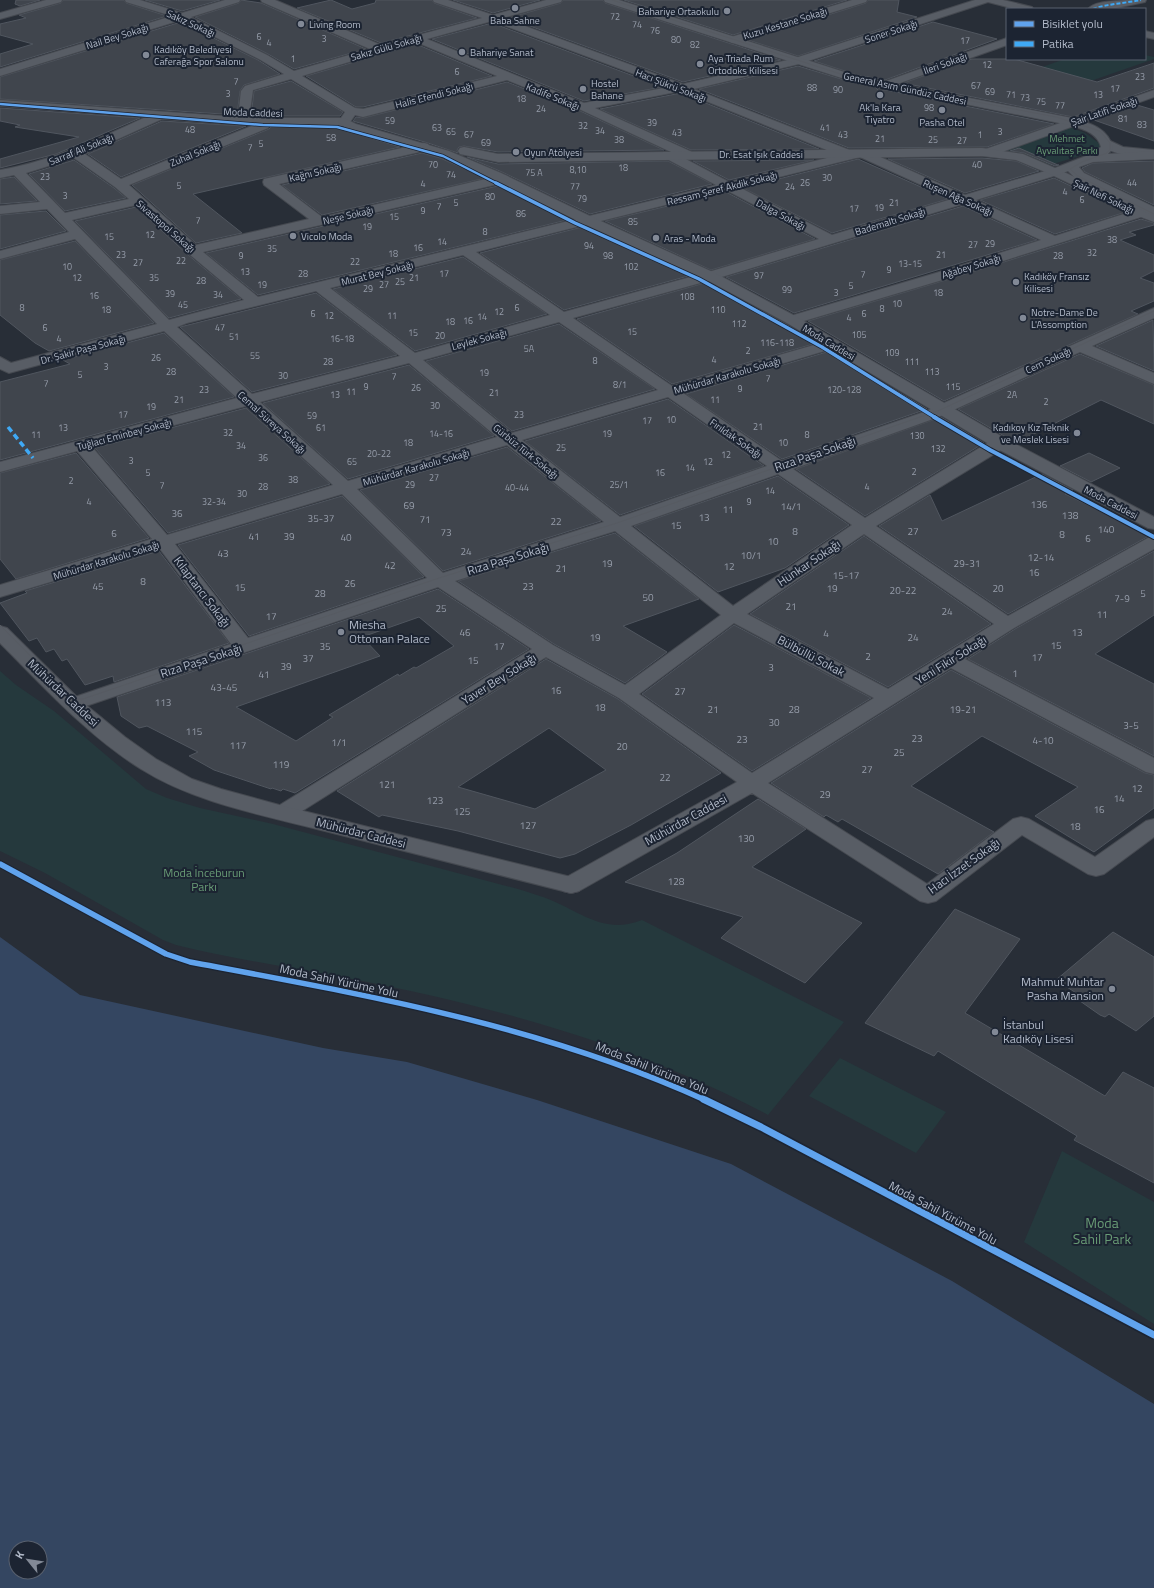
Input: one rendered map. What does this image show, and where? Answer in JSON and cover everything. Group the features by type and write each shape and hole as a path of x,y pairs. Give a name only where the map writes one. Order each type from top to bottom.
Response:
{"street":[{"path":"0,16 57,0"},
{"name":"Sakız Sokağı","path":"130,0 181,16 263,57 360,115"},
{"name":"Nail Bey Sokağı","path":"0,73 235,0"},
{"path":"266,0 380,49"},
{"name":"Hacı Şükrü Sokağı","path":"438,0 494,18 856,154"},
{"name":"Sakız Gülü Sokağı","path":"243,121 247,91 249,88 292,74 557,0"},
{"name":"General Asım Gündüz Caddesi","path":"609,0 798,62 855,79 882,86 1072,122 1098,131 1106,143 1120,150 1154,155"},
{"name":"Kuzu Kestane Sokağı","path":"732,40 862,0"},
{"name":"Soner Sokağı","path":"583,107 681,88 798,62 985,0"},
{"path":"990,0 1024,8"},
{"path":"1096,8 1141,0"},
{"name":"Kadife Sokağı","path":"417,39 506,77 583,107 688,155"},
{"name":"İleri Sokağı","path":"882,86 1006,41"},
{"name":"Halis Efendi Sokağı","path":"360,115 506,77"},
{"name":"Şair Latifi Sokağı","path":"987,153 1154,93"},
{"name":"Moda Caddesi","path":"0,102 159,116 270,122 344,122 360,115 464,151 500,177"},
{"name":"Sarraf Ali Sokağı","path":"0,174 18,172 75,153 159,116"},
{"name":"Zuhal Sokağı","path":"120,184 270,122"},
{"name":"Moda Caddesi","path":"344,122 352,127 445,154 500,177 587,220 710,276 792,320 1000,443 1154,524"},
{"path":"1070,166 1103,153 1107,148 1106,143"},
{"name":"Kağnı Sokağı","path":"319,221 268,182 424,148"},
{"name":"Dr. Esat Işık Caddesi","path":"464,151 498,158 669,155 987,153 1019,157 1055,172"},
{"name":"Sivastopol Sokağı","path":"75,153 120,184 193,250 255,302"},
{"name":"Ressam Şeref Akdik Sokağı","path":"587,220 856,154"},
{"name":"Ruşen Ağa Sokağı","path":"856,154 963,199 1053,240"},
{"name":"Dalga Sokağı","path":"669,155 829,239"},
{"path":"1092,158 1154,155"},
{"name":"Bademaltı Sokağı","path":"710,276 1055,172 1070,166"},
{"name":"Şair Nefi Sokağı","path":"1070,166 1080,176 1149,214"},
{"name":"Cemal Süreya Sokağı","path":"18,172 48,205 167,326 345,487 440,580 546,649"},
{"name":"Şair Nefi Sokağı","path":"1055,172 1149,214"},
{"name":"Neşe Sokağı","path":"193,250 500,177"},
{"path":"61,218 138,201"},
{"path":"0,210 48,205"},
{"name":"Ağabey Sokağı","path":"792,320 951,273 1053,240 1149,214"},
{"name":"Murat Bey Sokağı","path":"167,326 182,320 587,220"},
{"path":"0,255 78,234"},
{"name":"Fırıldak Sokağı","path":"466,251 1007,624"},
{"name":"Leylek Sokağı","path":"248,400 412,358 710,276"},
{"name":"Gürbüz Türk Sokağı","path":"320,287 412,358 511,440 733,615"},
{"name":"Cem Sokağı","path":"942,410 1154,312"},
{"name":"Dr. Şakir Paşa Sokağı","path":"0,362 9,368 167,326"},
{"name":"Mühürdar Karakolu Sokağı","path":"0,591 345,487 511,440 833,344"},
{"path":"1079,346 1154,379"},
{"name":"Tuğlacı Eminbey Sokağı","path":"0,467 248,400"},
{"name":"Rıza Paşa Sokağı","path":"73,704 440,580 618,524 942,410"},
{"name":"Hünkar Sokağı","path":"626,694 733,615 865,525 1000,443"},
{"name":"Kılaptancı Sokağı","path":"82,446 164,542 244,647"},
{"name":"Yeni Fikir Sokağı","path":"752,783 1007,624 1154,542"},
{"name":"Bülbüllü Sokak","path":"733,615 890,698"},
{"name":"Mühürdar Caddesi","path":"0,632 73,704 117,742 166,776 184,784 214,794 284,813 571,885 752,783"},
{"name":"Yaver Bey Sokağı","path":"284,813 546,649 626,694 752,783"},
{"path":"951,660 1154,767"},
{"name":"Hacı İzzet Sokağı","path":"752,783 928,895 1021,824 1096,868 1154,826"}],"green space":[{"path":"1146,55 1154,57 1154,59 1059,92 1014,77 1062,60 1146,60"},
{"name":"Mehmet Ayvalıtaş Parkı","path":"1067,126 1085,133 1100,144 1100,148 1095,151 1050,165 1037,159 1007,153 1005,150"},
{"name":"Moda İnceburun Parkı","path":"0,671 16,685 54,711 146,789 167,798 200,808 273,824 518,889 549,899 586,917 606,924 629,924 642,920 844,1022 768,1115 718,1090 667,1068 615,1048 509,1015 456,1001 401,989 219,955 176,945 163,940 45,873 0,851"},
{"path":"840,1058 946,1112 916,1153 809,1096"},
{"name":"Moda Sahil Park","path":"1062,1151 1154,1202 1154,1324 1024,1242"}],"water":[{"path":"0,937 80,995 323,1048 407,1062 537,1100 731,1164 952,1281 1154,1404 1154,1588 0,1588"}],"building":[{"path":"16,0 40,0 20,6 15,4"},
{"path":"63,0 124,0 126,3 167,16 0,67 0,54 33,44 0,35 0,24 26,18 19,15 61,3"},
{"path":"145,0 220,0 182,11"},
{"path":"241,0 261,3 366,49 294,69 195,17 239,3"},
{"path":"331,0 352,9 375,3 376,0 432,0 434,3 477,18 381,43 297,8"},
{"path":"453,0 540,0 493,13"},
{"path":"563,0 603,0 605,3 781,60 683,82 508,18 561,3"},
{"path":"624,0 847,0 733,35"},
{"path":"868,0 899,0 897,12 917,17 798,56 748,40 866,3"},
{"path":"181,22 258,60 280,74 244,85 240,91 237,115 0,99 0,77"},
{"path":"933,22 997,39 885,80 857,75 814,61"},
{"path":"492,23 663,87 584,101 432,39"},
{"path":"416,44 492,76 363,107 356,107 306,76"},
{"path":"972,59 1018,60 1097,82 1154,63 1154,88 1073,117 903,83"},
{"path":"798,66 851,82 875,87 878,90 886,90 1054,124 987,147 849,148 699,89"},
{"path":"291,81 343,112 340,116 251,116 254,91"},
{"path":"507,82 578,110 664,150 498,152 464,146 459,147 457,150 458,153 353,121 356,117 363,118"},
{"path":"681,93 819,149 691,150 600,109"},
{"path":"1137,105 1154,110 1154,141 1094,120"},
{"path":"0,108 140,118 56,154 0,168 0,159 79,137 15,127 20,125 0,121"},
{"path":"162,121 246,126 121,177 88,154"},
{"path":"271,127 342,127 348,131 400,147 193,194 242,233 196,243 132,185 269,129"},
{"path":"1019,148 1059,165 1055,166 1024,153 1010,151"},
{"path":"422,153 440,158 486,178 322,215 282,185"},
{"path":"467,157 498,164 668,161 712,184 590,214"},
{"path":"982,158 1016,161 1039,171 965,193 888,159"},
{"path":"858,159 948,199 832,233 743,188"},
{"path":"74,160 126,198 65,211 29,174"},
{"path":"814,160 729,180 693,161"},
{"path":"1154,161 1154,205 1085,172 1082,168 1093,163"},
{"path":"14,177 37,201 0,204 0,179"},
{"path":"1054,178 1126,212 1055,234 980,200"},
{"path":"502,185 571,219 258,295 206,253"},
{"path":"726,192 815,239 711,270 605,221"},
{"path":"963,206 1037,240 794,313 726,277"},
{"path":"136,207 187,254 241,299 169,318 75,221"},
{"path":"46,211 66,231 0,249 0,215"},
{"path":"1141,219 1154,223 1154,225 1129,232 1136,235 1120,240 1154,255 1154,271 1140,278 1154,283 1154,301 1131,311 1138,314 944,401 808,321 956,277"},
{"path":"586,226 692,275 564,310 480,253"},
{"path":"75,241 154,323 49,351 35,343 0,315 0,260"},
{"path":"463,257 547,314 415,351 333,289"},
{"path":"708,282 786,324 817,343 672,384 577,319"},
{"path":"316,293 397,355 252,392 180,327"},
{"path":"1153,320 1154,371 1096,346"},
{"path":"559,324 655,389 512,431 426,361"},
{"path":"164,333 234,397 0,460 0,382 70,364 63,360"},
{"path":"830,351 927,409 782,459 686,394"},
{"path":"1080,354 1154,385 1154,424 1101,400 1016,443 958,409"},
{"path":"409,365 494,436 348,479 263,403"},
{"path":"668,399 764,466 620,515 525,441"},
{"path":"246,408 330,484 168,533 95,448"},
{"path":"941,417 984,443 865,516 796,469"},
{"path":"507,447 601,521 443,571 360,490"},
{"path":"76,453 149,538 16,579 0,559 0,473"},
{"path":"1089,453 1120,468 1091,482 1060,466"},
{"path":"1042,474 1073,490 1065,494 1152,536 1147,537 1008,614 879,526 930,495 942,521"},
{"path":"778,476 849,525 785,568 718,592 634,526"},
{"path":"342,496 424,577 249,636 178,545"},
{"path":"615,533 699,599 623,626 667,652 625,683 554,644 458,581"},
{"path":"864,536 991,624 888,687 750,614"},
{"path":"159,551 229,643 114,682 113,676 85,685 67,659 62,661 54,649 46,652 37,638 29,641 0,603 27,593 25,591"},
{"path":"1154,551 1154,615 1095,654 1154,684 1154,756 968,659 1015,629"},
{"path":"438,589 529,649 295,793 283,789 281,791 271,789 214,770 189,756 198,752 147,726 139,728 121,716 117,697","holes":["419,617 454,646 416,668 414,667 399,676 398,674 329,715 333,717 296,741 236,707 380,656 362,637"]},
{"path":"734,625 871,698 752,771 642,694"},
{"path":"546,659 618,699 721,773 631,825 575,854 560,858 458,831 382,815 379,817 337,791","holes":["549,728 606,770 535,809 458,787"]},
{"path":"951,670 1145,773 1154,775 1154,808 1094,852 1035,816 1078,787 982,736 911,786 994,832 938,874 842,819 838,822 826,815 824,817 771,783"},
{"path":"758,799 806,829 752,867 862,923 805,983 721,938 743,917 625,882 677,853"},
{"path":"955,909 1020,939 965,1013 1105,1096 1123,1072 1154,1088 1154,1183 1074,1140 1077,1136 938,1051 934,1056 865,1023"},
{"name":"Mahmut Muhtar Pasha Mansion","path":"1113,932 1154,957 1154,1016 1136,1031 1109,1014 1105,1017 1100,1015 1080,1001 1084,998 1056,980"}],"tram line":[{"path":"612,0 856,79 1056,117 1100,131 1110,143 1110,149 1107,153 1082,162 1070,169 1078,176 1154,214"},
{"path":"0,625 71,697 74,699 83,699 439,578 617,523 940,410 1154,311"}],"marked path":[{"path":"1096,8 1141,0"},
{"path":"8,427 33,458"}],"cycle path":[{"path":"0,104 263,125 337,127 443,156 575,223 699,279 822,347 930,415 990,450 1154,537"},
{"name":"Moda Sahil Yürüme Yolu","path":"0,864 166,954 190,962 439,1012 537,1037 630,1068 696,1096 761,1127 1154,1335"}],"place":[{"name":"Baba Sahne","path":"515,8"},
{"name":"Bahariye Ortaokulu","path":"727,11"},
{"name":"Living Room","path":"301,24"},
{"name":"Bahariye Sanat","path":"462,52"},
{"name":"Kadıköy Belediyesi Caferağa Spor Salonu","path":"146,55"},
{"name":"Aya Triada Rum Ortodoks Kilisesi","path":"700,64"},
{"name":"Hostel Bahane","path":"583,89"},
{"name":"Ak'la Kara Tiyatro","path":"880,95"},
{"name":"Pasha Otel","path":"942,110"},
{"name":"Oyun Atölyesi","path":"516,152"},
{"name":"Vicolo Moda","path":"293,236"},
{"name":"Aras - Moda","path":"656,238"},
{"name":"Kadıköy Fransız Kilisesi","path":"1016,282"},
{"name":"Notre-Dame De L'Assomption","path":"1023,318"},
{"name":"Kadıkoy Kız Teknik ve Meslek Lisesi","path":"1077,433"},
{"name":"Miesha Ottoman Palace","path":"341,632"},
{"name":"Mahmut Muhtar Pasha Mansion","path":"1112,989"},
{"name":"İstanbul Kadıköy Lisesi","path":"995,1032"}]}
